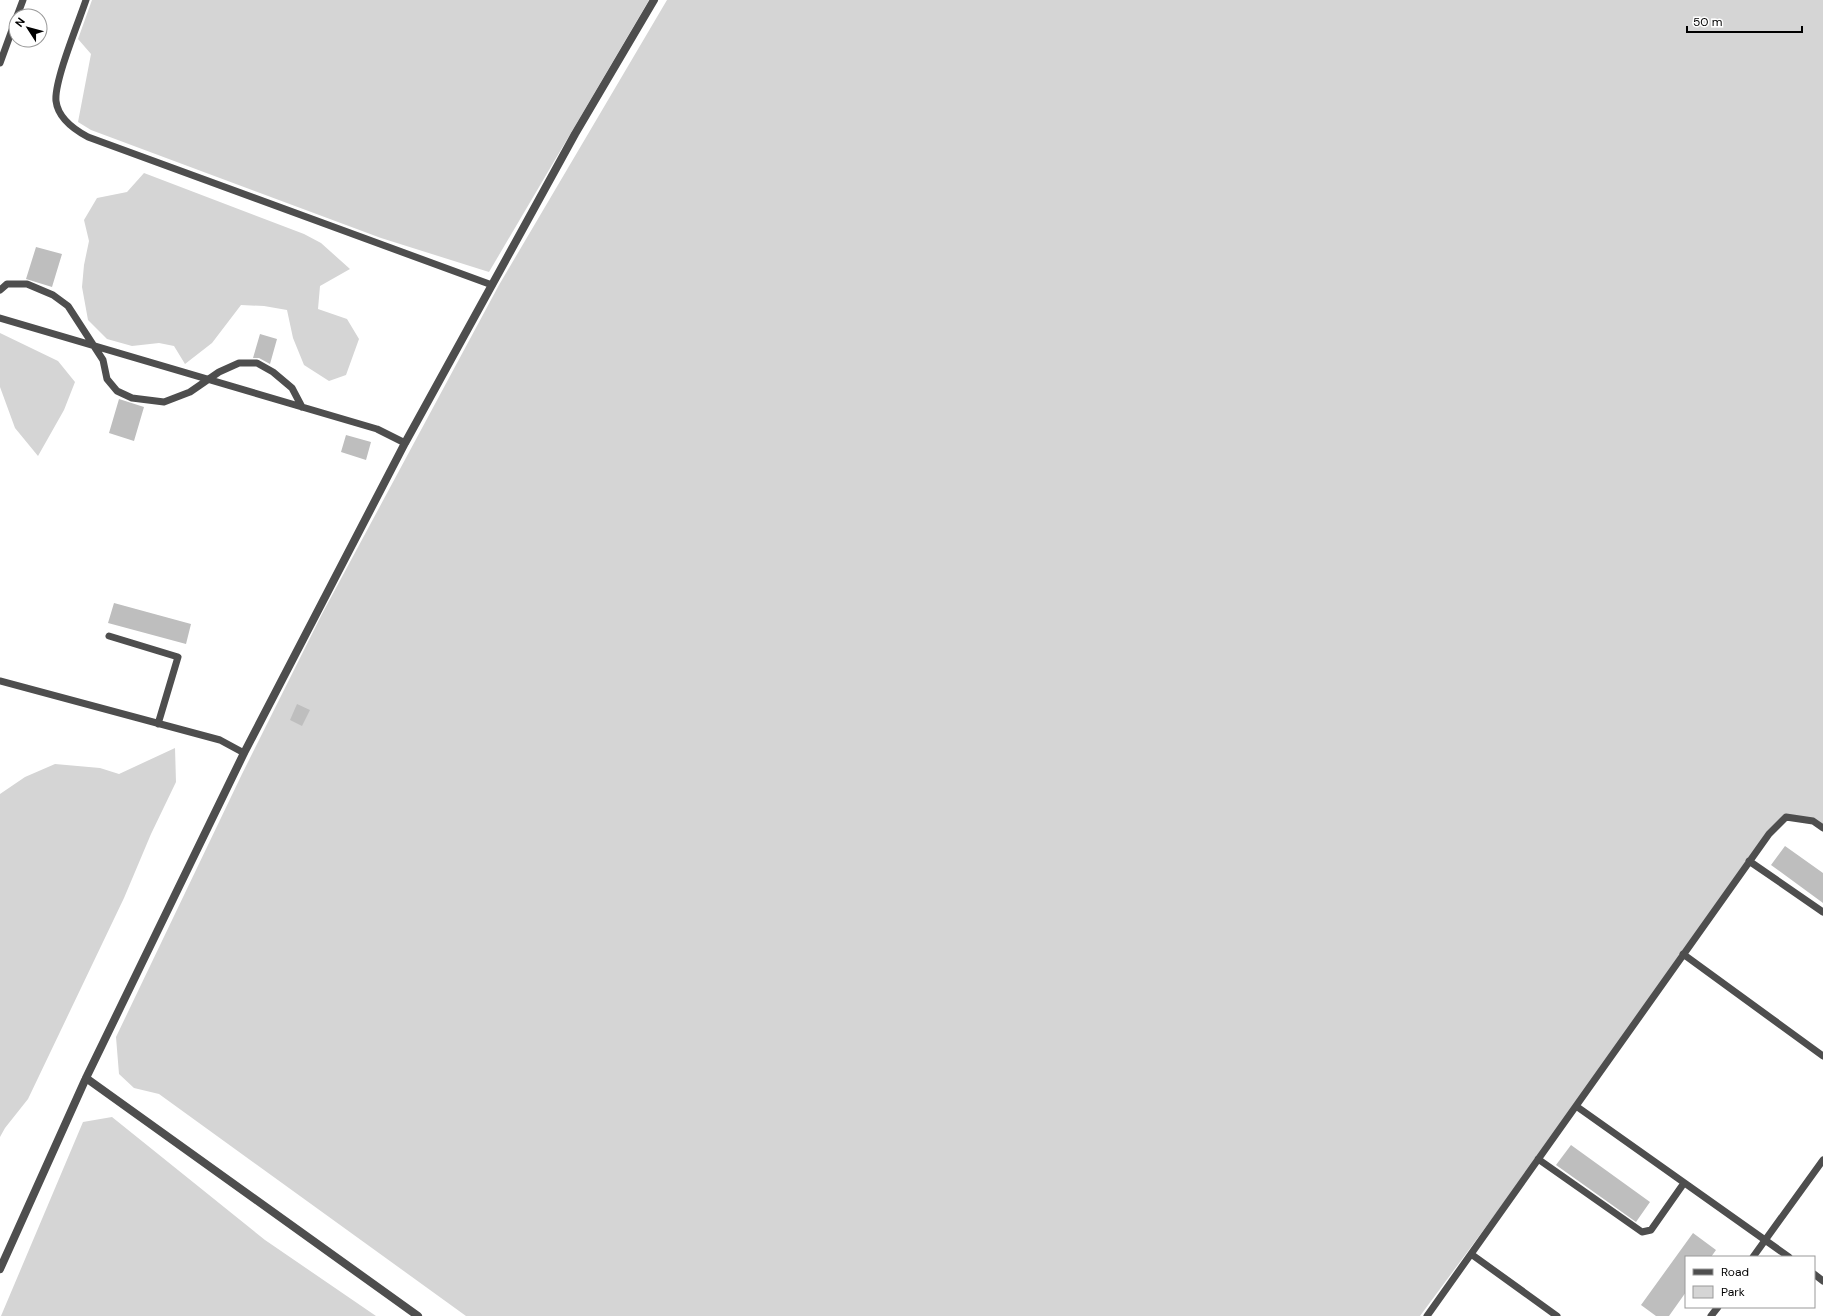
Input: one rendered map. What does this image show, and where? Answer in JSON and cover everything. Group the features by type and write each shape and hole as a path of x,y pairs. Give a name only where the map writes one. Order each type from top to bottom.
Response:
{"street":[{"path":"0,1268 86,1078 244,753 405,443 575,134 654,0"},
{"path":"86,1078 418,1316"}],"lane":[{"path":"86,0 59,82 56,101 62,115 72,128 95,139 492,285"},
{"path":"0,63 8,41"},
{"path":"0,290 7,284 27,284 53,295 68,306 103,360 107,378 117,391 132,398 164,402 190,392 220,372 239,363 257,363 273,372 292,388 302,407"},
{"path":"0,318 377,429 405,443"},
{"path":"109,636 178,657 158,724"},
{"path":"0,681 220,740 244,753"},
{"path":"1427,1316 1769,834 1786,817 1813,821 1823,828"},
{"path":"1750,861 1823,912"},
{"path":"1683,954 1823,1056"},
{"path":"1576,1106 1788,1256"},
{"path":"1538,1159 1642,1232 1650,1230 1684,1183"},
{"path":"1754,1256 1823,1160"},
{"path":"1471,1254 1557,1316"},
{"path":"1815,1275 1823,1281"},
{"path":"1711,1316 1717,1308"}],"green space":[{"path":"92,0 649,0 489,272 381,238 91,130 78,122 91,54 78,39"},
{"path":"667,0 1823,0 1823,828 1813,821 1786,817 1769,834 1519,1182 1420,1316 466,1316 159,1094 134,1088 119,1074 116,1037 242,774 322,614 499,285"},
{"path":"144,173 304,234 321,243 350,269 320,286 318,309 347,319 359,339 346,375 329,381 304,365 293,338 287,310 264,306 241,305 212,343 185,364 174,346 159,343 132,346 107,339 88,320 82,287 84,265 89,241 84,220 97,198 127,192"},
{"path":"0,333 58,361 75,382 64,410 38,456 15,428 0,387"},
{"path":"175,748 176,782 151,834 124,898 28,1099 5,1128 0,1137 0,794 25,777 55,764 100,768 119,774"},
{"path":"112,1117 265,1240 376,1316 1,1316 83,1122"}],"building":[{"path":"36,247 62,254 52,287 26,279"},
{"path":"260,334 277,339 270,364 259,358 253,358"},
{"path":"119,399 144,407 134,441 109,433"},
{"path":"346,435 371,442 366,460 341,452"},
{"path":"114,603 191,624 186,644 108,623"},
{"path":"297,704 310,710 302,726 290,720"},
{"path":"1785,846 1823,873 1823,903 1771,865"},
{"path":"1571,1145 1650,1202 1636,1222 1556,1165"},
{"path":"1693,1233 1716,1250 1712,1256 1685,1256 1685,1293 1669,1316 1656,1316 1641,1305"}]}
